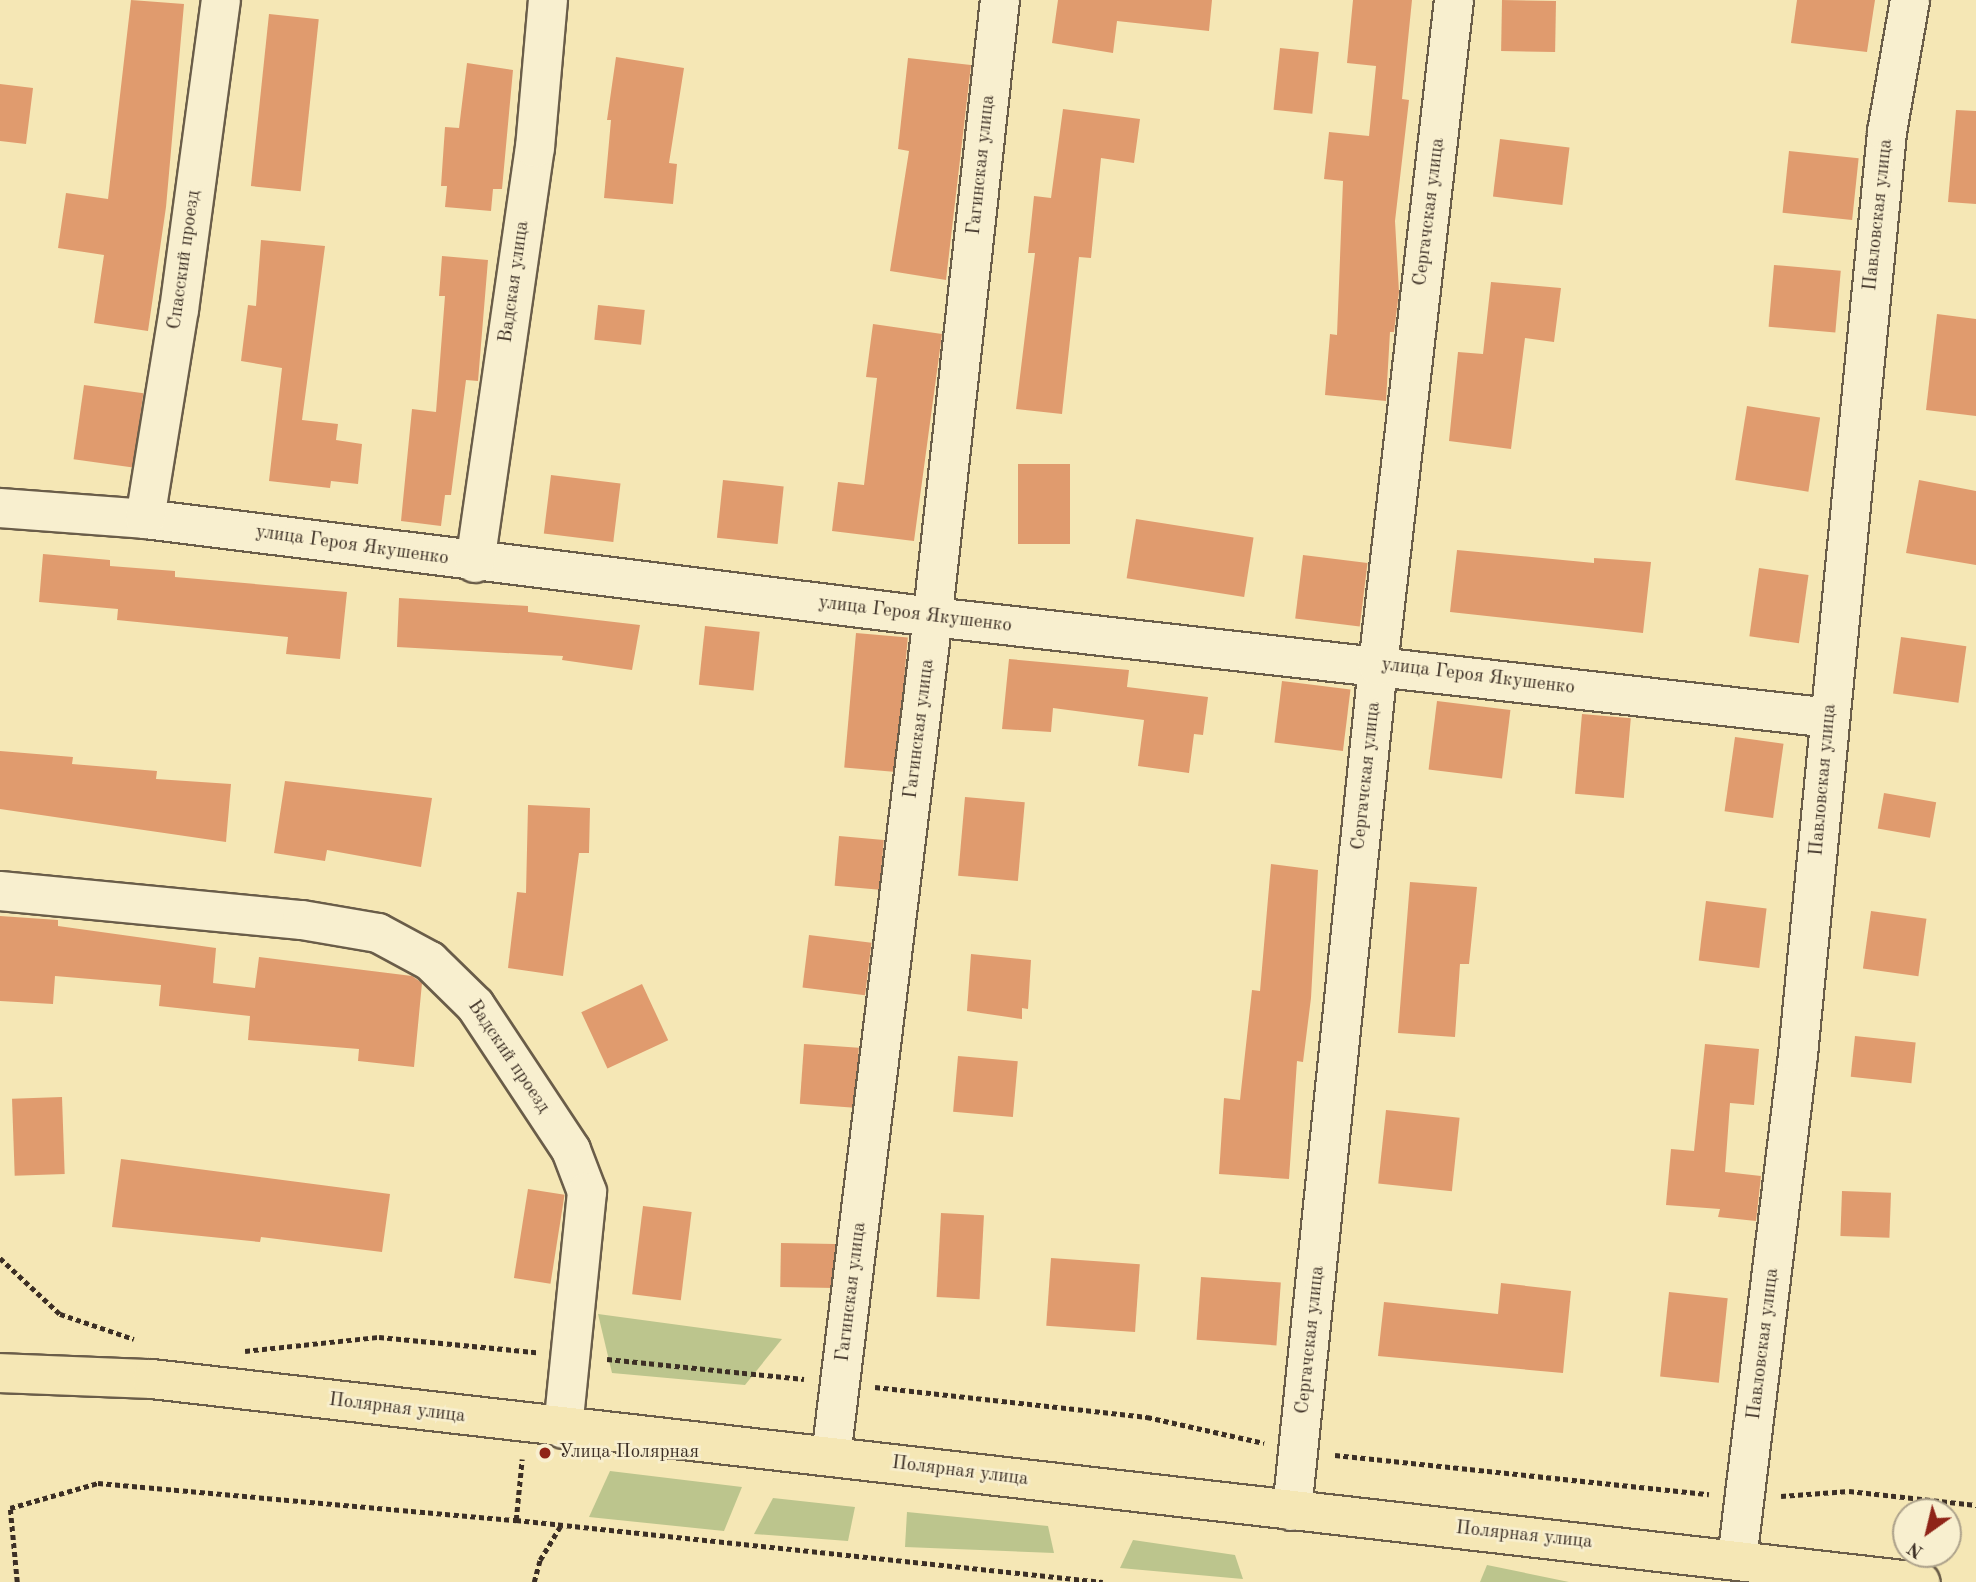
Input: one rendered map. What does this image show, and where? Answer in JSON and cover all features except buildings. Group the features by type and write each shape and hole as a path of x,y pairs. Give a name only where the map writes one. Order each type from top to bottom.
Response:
{"main road":[{"name":"Полярная улица","path":"0,1373 152,1379 564,1429 831,1457 1920,1582"}],"street":[{"name":"Спасский проезд","path":"145,519 179,310 221,0"},
{"name":"Вадская улица","path":"475,563 535,148 548,0"},
{"name":"Гагинская улица","path":"831,1457 933,617 1000,0"},
{"name":"Сергачская улица","path":"1292,1511 1378,666 1454,0"},
{"name":"Павловская улица","path":"1737,1560 1798,1055 1886,132 1910,0"},
{"name":"улица Героя Якушенко","path":"0,508 145,519 475,563 1830,718"},
{"name":"Вадский проезд","path":"0,891 302,920 378,933 430,961 475,1005 571,1150 586,1192 573,1356 564,1429"}],"path":[{"path":"0,1258 60,1314 146,1343"},
{"path":"239,1352 379,1337 841,1383 1147,1417 1300,1451 1746,1498 1849,1491 1976,1505"},
{"path":"516,1520 523,1450"},
{"path":"17,1582 10,1508 98,1483 516,1520 1103,1582"},
{"path":"534,1582 540,1560 561,1525"}],"green space":[{"path":"598,1314 782,1339 745,1385 612,1373"},
{"path":"610,1471 742,1487 724,1531 589,1517"},
{"path":"773,1498 855,1507 848,1541 754,1534"},
{"path":"907,1512 1048,1526 1054,1553 905,1547"},
{"path":"1133,1540 1235,1555 1243,1579 1120,1568"},
{"path":"1487,1565 1569,1582 1480,1582"}],"place":[{"name":"Улица Полярная","path":"545,1453"}]}
